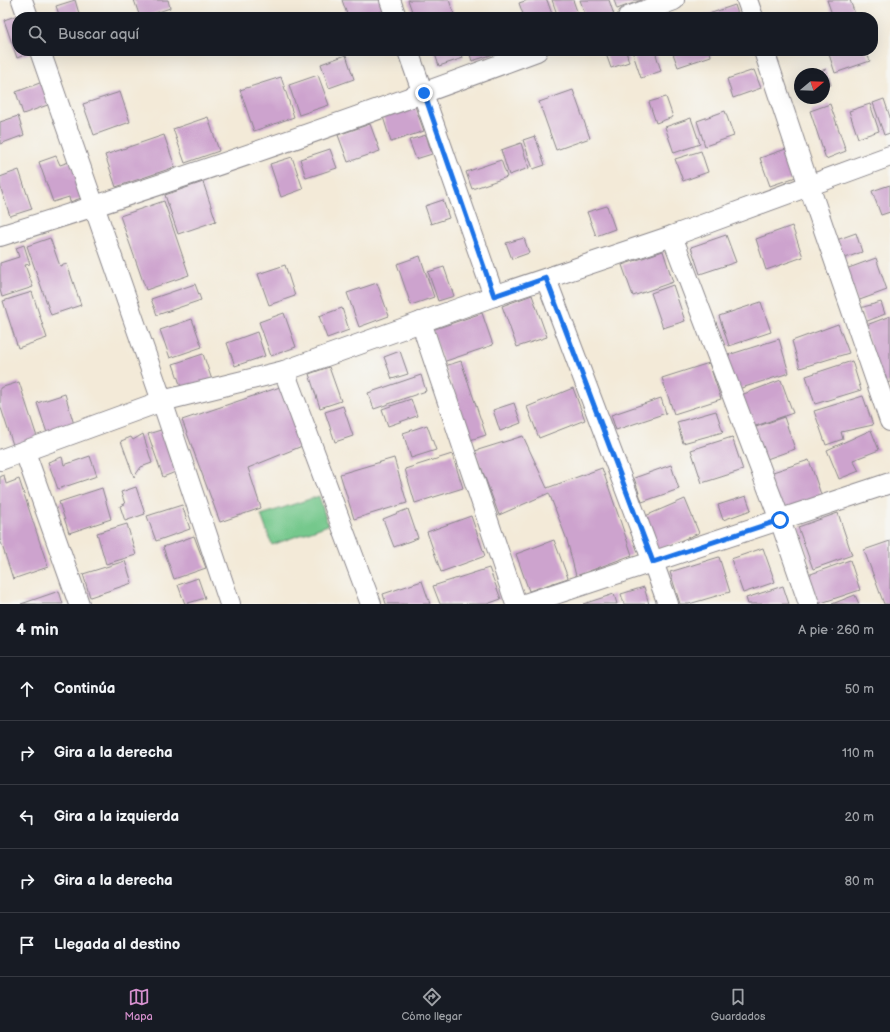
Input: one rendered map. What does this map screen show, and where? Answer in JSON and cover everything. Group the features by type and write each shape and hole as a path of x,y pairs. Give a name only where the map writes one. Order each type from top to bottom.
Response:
{"street":[{"path":"22,0 26,12"},
{"path":"390,0 394,12"},
{"path":"642,12 674,0"},
{"path":"748,0 752,12"},
{"path":"42,56 162,401 230,604"},
{"path":"410,56 494,296"},
{"path":"0,236 94,207 424,93 524,56"},
{"path":"766,56 808,186 890,421"},
{"path":"0,460 162,401 284,371 494,296 672,236 890,156"},
{"path":"672,236 780,520 809,604"},
{"path":"546,278 668,604"},
{"path":"421,322 516,604"},
{"path":"284,371 371,604"},
{"path":"25,452 79,604"},
{"path":"525,604 890,483"}],"green space":[{"path":"319,496 328,525 272,545 261,515"}],"building":[{"path":"75,0 79,12 58,12 56,6"},
{"path":"134,0 168,0 170,8 158,12 138,12"},
{"path":"342,0 383,0 386,10 381,12 346,12"},
{"path":"408,0 449,0 453,12 412,12"},
{"path":"528,0 547,0 551,12 522,12 519,3"},
{"path":"552,0 573,0 577,12 556,12"},
{"path":"580,0 609,0 613,12 584,12"},
{"path":"614,0 642,0 617,9"},
{"path":"827,0 850,0 854,12 831,12"},
{"path":"735,5 737,12 715,12"},
{"path":"12,17 12,43 4,20"},
{"path":"346,56 354,79 329,88 321,64"},
{"path":"436,56 462,56 463,58 439,66"},
{"path":"470,56 488,56 472,61"},
{"path":"607,56 627,56 629,62 611,68"},
{"path":"634,56 656,56 661,71 641,78"},
{"path":"674,56 711,56 678,67"},
{"path":"830,56 868,56 870,61 835,73"},
{"path":"754,70 761,88 733,98 727,79"},
{"path":"318,75 329,105 299,115 289,85"},
{"path":"281,77 294,117 254,131 240,90"},
{"path":"45,81 53,103 23,114 16,92"},
{"path":"573,90 590,138 556,150 539,102"},
{"path":"120,92 130,122 94,135 83,104"},
{"path":"666,97 673,117 656,123 649,102"},
{"path":"884,99 890,117 890,133 884,135 873,103"},
{"path":"830,104 846,151 826,159 810,111"},
{"path":"870,104 879,131 858,138 849,111"},
{"path":"415,106 424,131 391,142 383,117"},
{"path":"725,111 734,136 705,146 697,121"},
{"path":"18,116 24,135 0,144 0,122"},
{"path":"208,117 219,151 185,163 173,129"},
{"path":"691,118 700,144 674,153 665,127"},
{"path":"370,124 380,151 348,162 338,135"},
{"path":"164,135 175,167 116,187 105,155"},
{"path":"426,135 432,154 416,159 409,140"},
{"path":"535,136 545,165 533,169 523,140"},
{"path":"521,143 529,168 509,175 501,150"},
{"path":"330,149 337,168 306,178 300,159"},
{"path":"786,149 796,177 770,186 760,158"},
{"path":"701,151 708,172 683,181 675,159"},
{"path":"56,156 60,165 72,161 84,197 70,202 69,197 53,202 39,162"},
{"path":"292,157 303,189 281,197 270,164"},
{"path":"501,160 507,177 472,189 466,172"},
{"path":"19,170 32,209 10,216 0,186 0,177"},
{"path":"203,182 216,221 178,234 165,195"},
{"path":"890,185 890,212 881,215 872,191"},
{"path":"443,200 449,218 431,224 425,206"},
{"path":"164,201 189,275 146,290 120,216"},
{"path":"607,206 615,229 596,236 587,212"},
{"path":"792,226 803,257 766,270 756,239"},
{"path":"856,233 862,252 837,261 831,242"},
{"path":"726,235 736,262 700,274 691,247"},
{"path":"50,238 60,266 67,264 81,305 51,315 27,246"},
{"path":"524,238 529,253 512,259 506,243"},
{"path":"24,245 30,264 25,265 33,287 2,297 0,290 0,263 19,257 16,248"},
{"path":"663,251 673,282 633,296 622,265"},
{"path":"420,256 434,297 411,305 397,264"},
{"path":"876,258 887,290 857,301 846,269"},
{"path":"285,265 295,296 269,305 258,274"},
{"path":"444,267 454,296 438,301 428,272"},
{"path":"377,283 389,316 359,327 347,293"},
{"path":"195,284 201,300 157,315 151,299"},
{"path":"673,285 685,321 663,328 651,293"},
{"path":"32,292 47,338 18,348 3,301"},
{"path":"532,295 547,337 517,347 502,306"},
{"path":"761,302 771,332 729,346 719,316"},
{"path":"881,302 885,314 865,322 860,308"},
{"path":"342,308 349,330 327,338 319,316"},
{"path":"284,313 296,347 271,356 259,322"},
{"path":"482,313 493,345 443,362 432,330"},
{"path":"890,316 890,382 882,385 864,326"},
{"path":"192,319 202,347 170,358 160,330"},
{"path":"838,324 849,353 800,368 792,341"},
{"path":"257,332 265,356 235,366 227,343"},
{"path":"779,339 789,373 735,390 725,356"},
{"path":"400,351 408,374 392,379 384,357"},
{"path":"203,354 212,380 182,390 173,364"},
{"path":"461,361 486,435 470,440 445,366"},
{"path":"852,361 861,390 815,404 806,376"},
{"path":"709,363 721,399 674,414 662,378"},
{"path":"329,367 341,401 320,408 309,374"},
{"path":"421,375 426,391 374,409 368,393"},
{"path":"781,380 793,413 753,427 741,395"},
{"path":"19,382 38,440 14,448 0,405 0,388"},
{"path":"286,385 307,444 248,468 261,508 220,522 182,420"},
{"path":"573,388 585,420 539,438 527,407"},
{"path":"65,394 75,428 48,436 37,403"},
{"path":"863,396 873,425 841,432 843,439 826,445 814,411"},
{"path":"661,398 666,413 616,430 611,415"},
{"path":"411,399 417,416 388,426 382,409"},
{"path":"514,403 521,423 500,431 493,410"},
{"path":"343,406 353,436 335,442 325,412"},
{"path":"716,411 723,432 683,443 677,422"},
{"path":"784,417 795,449 764,460 753,428"},
{"path":"427,425 436,450 411,458 403,433"},
{"path":"164,429 178,471 163,477 148,434"},
{"path":"871,430 879,450 853,460 859,471 839,479 827,450"},
{"path":"143,434 152,463 141,467 134,477 121,441 131,437 133,440"},
{"path":"523,436 547,488 602,468 632,555 576,576 567,540 549,493 499,515 475,451"},
{"path":"732,437 743,470 702,483 691,450"},
{"path":"452,454 463,488 415,503 405,469"},
{"path":"90,456 97,476 58,489 48,462 62,457 64,465"},
{"path":"394,458 407,503 354,519 340,474"},
{"path":"809,460 824,503 781,517 767,474"},
{"path":"671,465 679,489 642,502 634,478"},
{"path":"4,475 6,484 19,479 48,567 13,579 0,539 0,477"},
{"path":"136,487 145,514 125,521 120,506 125,504 121,492"},
{"path":"102,488 111,519 69,533 59,502"},
{"path":"746,496 751,510 723,520 718,505"},
{"path":"685,499 699,533 658,550 643,517"},
{"path":"182,505 190,529 156,541 147,516"},
{"path":"408,509 418,538 394,547 383,519"},
{"path":"838,513 852,555 813,569 798,527"},
{"path":"471,516 485,556 441,572 427,532"},
{"path":"127,524 136,555 106,564 97,533"},
{"path":"194,536 206,568 174,579 163,547"},
{"path":"554,540 568,578 529,591 516,554"},
{"path":"890,541 890,604 884,604 864,550"},
{"path":"763,548 775,582 743,593 731,559"},
{"path":"719,557 730,592 689,604 680,604 670,572"},
{"path":"850,560 860,590 818,604 808,575"},
{"path":"125,561 132,583 90,597 83,574"},
{"path":"489,568 501,599 487,604 440,604 433,586"},
{"path":"198,578 205,598 185,604 178,585"},
{"path":"422,581 430,604 386,604 383,594"},
{"path":"783,586 789,604 748,604 746,598"},
{"path":"644,587 649,604 624,604 621,594"},
{"path":"59,591 63,604 21,604"},
{"path":"614,594 617,604 583,604"},
{"path":"855,595 859,604 832,604"}],"route":[{"path":"424,93 494,296 546,278 653,562 780,520"}]}
